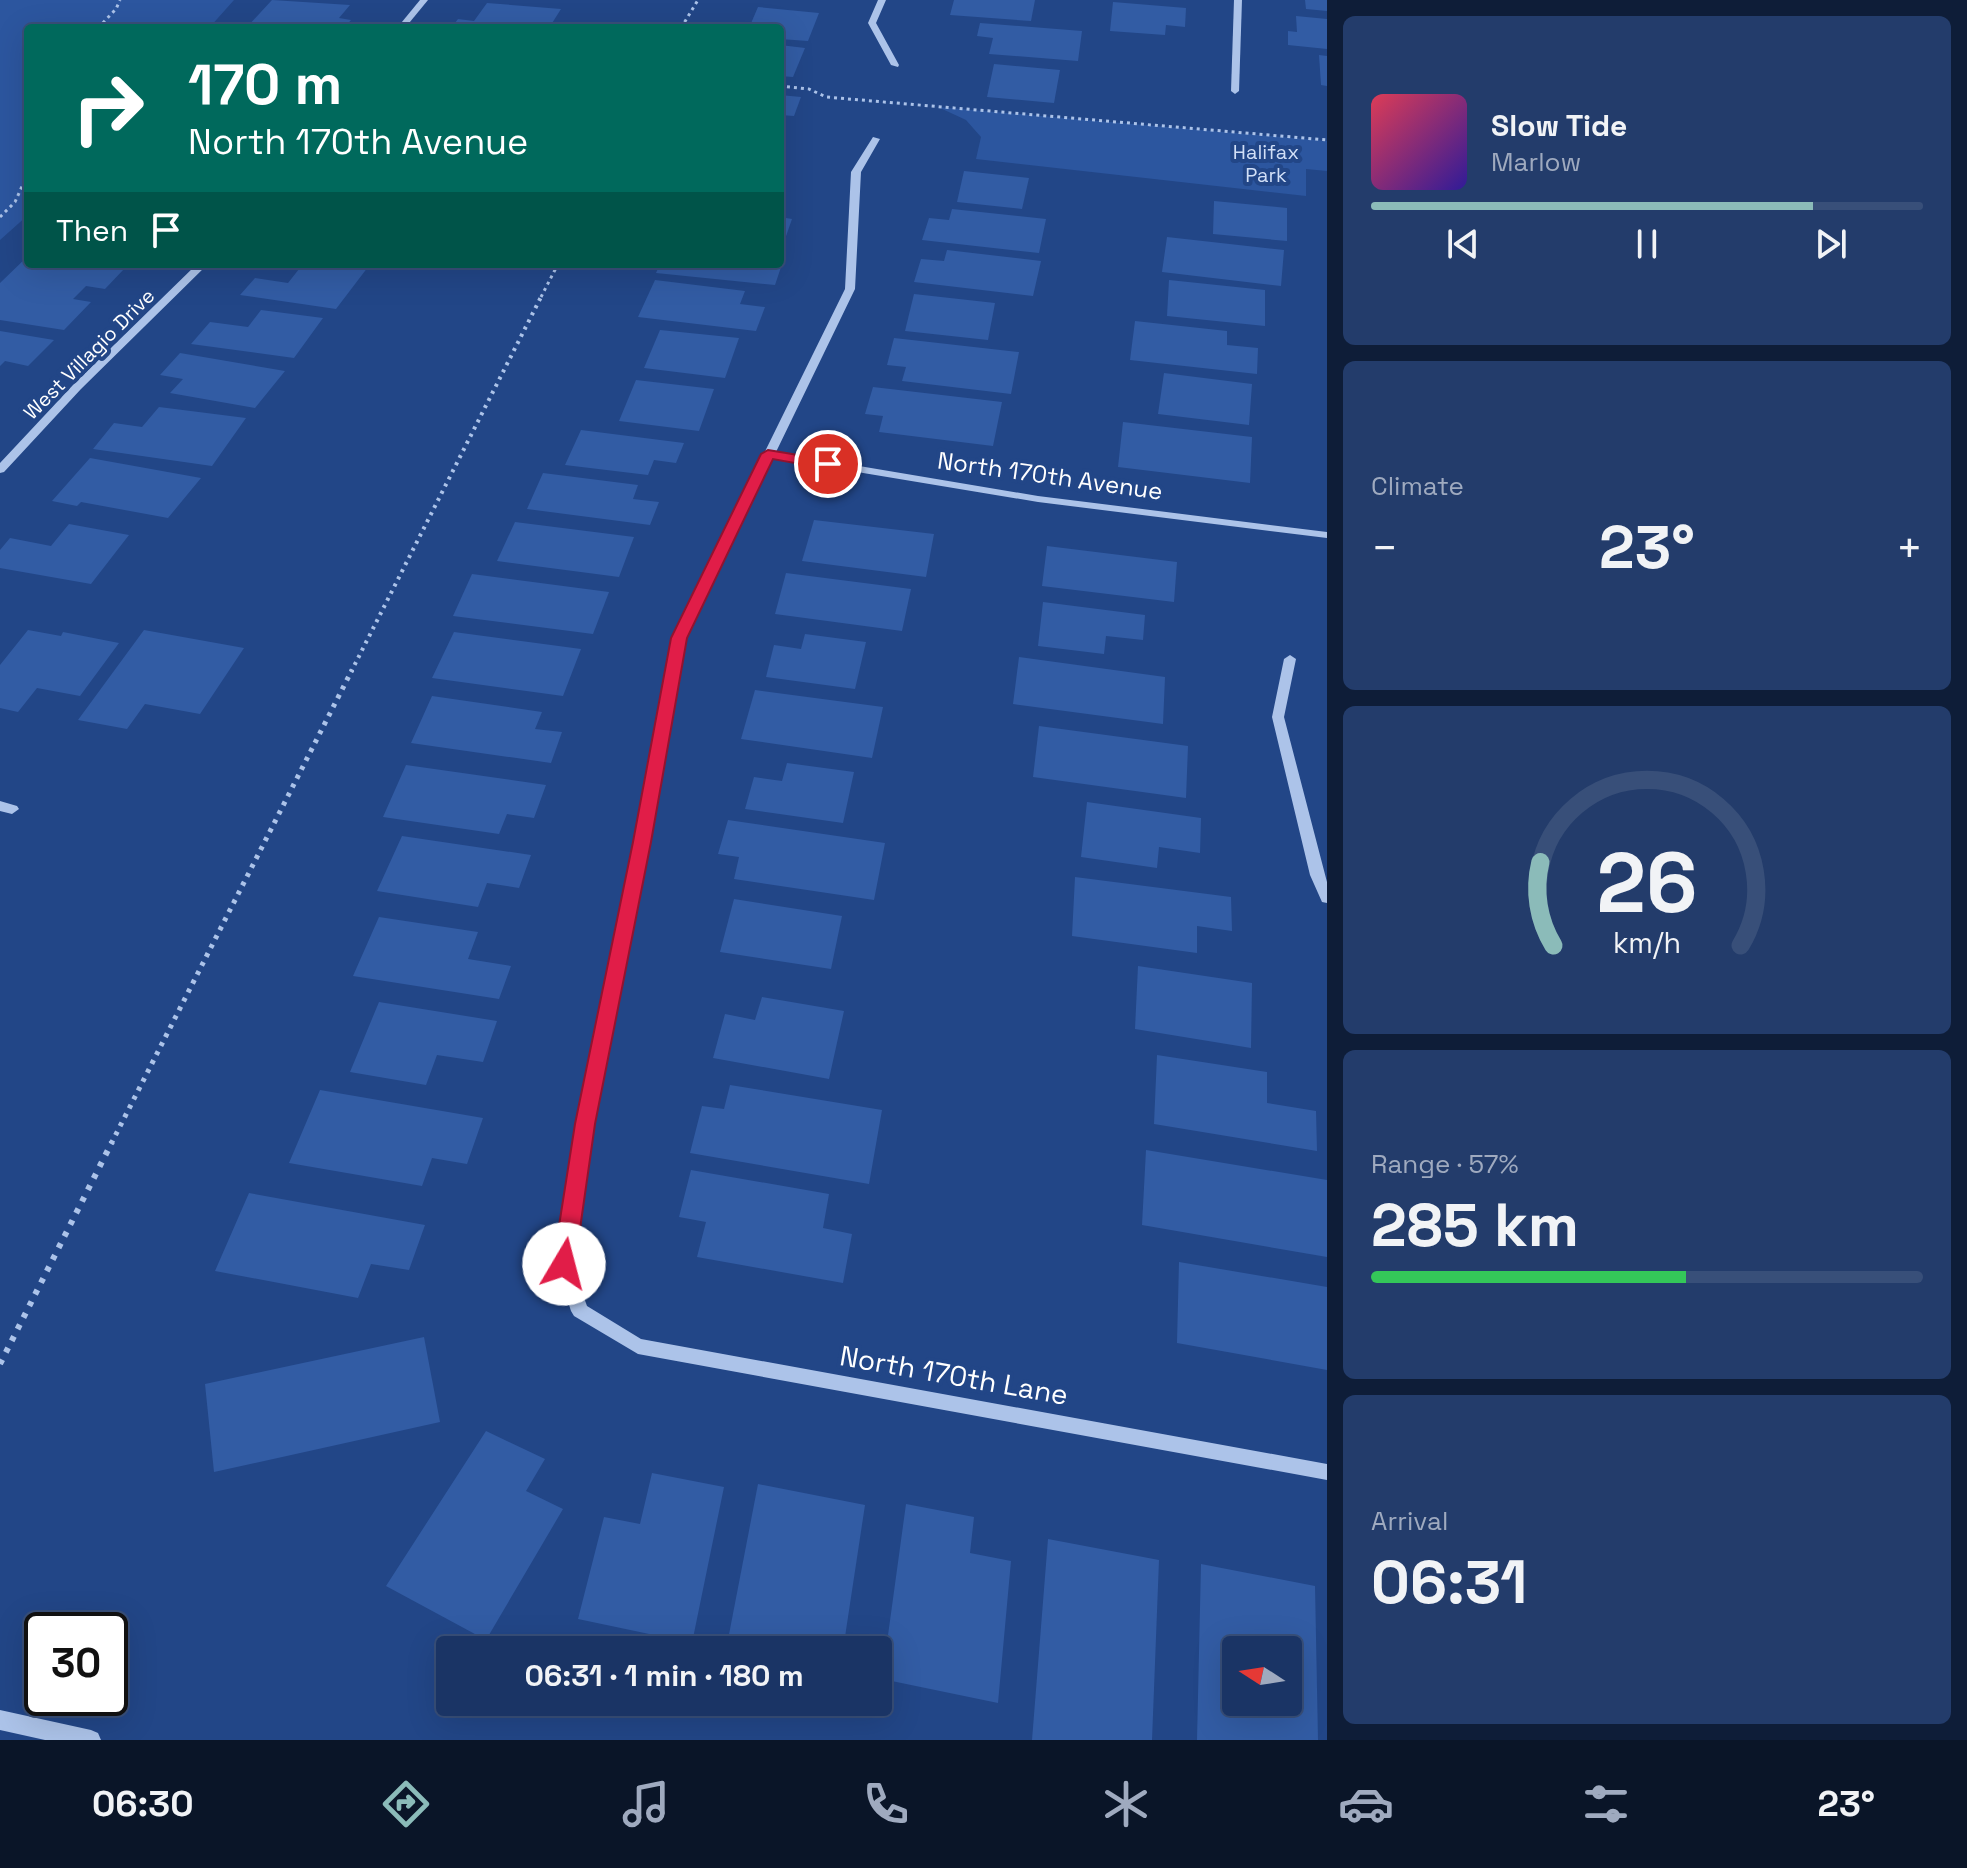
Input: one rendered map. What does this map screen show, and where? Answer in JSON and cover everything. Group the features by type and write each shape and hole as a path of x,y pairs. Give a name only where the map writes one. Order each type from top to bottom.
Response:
{"street":[{"path":"404,24 424,0"},
{"path":"882,0 872,23 895,65"},
{"path":"1235,91 1238,0"},
{"path":"768,454 850,289 856,172 876,139"},
{"name":"West Villagio Drive","path":"0,470 77,387 199,268"},
{"name":"North 170th Avenue","path":"768,454 1038,499 1327,535"},
{"name":"North 170th Lane","path":"768,454 679,638 642,842 585,1124 566,1249 564,1264 580,1311 638,1346 1327,1472"},
{"path":"1290,659 1278,717 1317,875 1327,898"},
{"path":"0,1720 91,1740"}],"path":[{"path":"102,24 120,0"},
{"path":"683,24 698,0"},
{"path":"784,86 809,89 826,97 1327,140"},
{"path":"0,217 15,202 24,182"},
{"path":"0,1364 556,268"}],"green space":[{"path":"0,0 234,0 213,24 24,24 24,219 0,240"},
{"name":"Halifax Park","path":"938,107 1327,141 1327,171 1306,169 1306,196 976,159 981,137 966,120"}],"building":[{"path":"272,0 350,5 339,18 351,20 348,24 250,24"},
{"path":"954,0 1035,0 1031,21 950,15"},
{"path":"1305,0 1327,0 1327,11 1306,9"},
{"path":"1113,2 1186,8 1185,27 1166,25 1165,35 1110,31"},
{"path":"487,3 561,9 552,24 454,24 458,19 474,21"},
{"path":"758,7 819,13 808,41 784,39 784,24 751,24"},
{"path":"1296,16 1327,19 1327,49 1288,45 1288,31 1297,32"},
{"path":"980,23 1082,31 1078,61 989,54 993,38 977,36"},
{"path":"784,45 805,48 793,77 784,76"},
{"path":"1319,55 1327,56 1327,86 1321,85"},
{"path":"994,64 1060,70 1054,103 987,97"},
{"path":"784,95 801,97 794,116 784,115"},
{"path":"964,171 1029,178 1022,209 957,202"},
{"path":"1214,201 1287,208 1287,241 1213,234"},
{"path":"952,209 1046,219 1039,253 922,240 929,218 949,220"},
{"path":"784,218 792,219 784,242"},
{"path":"1167,237 1284,250 1281,286 1162,272"},
{"path":"947,250 1041,261 1033,296 914,282 921,259 944,261"},
{"path":"24,260 24,268 124,269 105,289 86,286 73,299 91,302 64,330 0,320 0,283"},
{"path":"300,268 367,268 336,309 240,295 255,278 288,283"},
{"path":"658,268 781,268 775,285 656,273"},
{"path":"655,280 745,291 740,304 765,307 756,331 638,317"},
{"path":"1169,280 1265,290 1265,326 1167,316"},
{"path":"914,294 995,303 988,340 905,331"},
{"path":"261,310 323,318 294,358 191,344 210,322 248,327"},
{"path":"1135,321 1227,331 1227,345 1258,348 1257,374 1130,360"},
{"path":"660,330 739,338 725,378 644,368"},
{"path":"0,331 54,340 28,366 5,361 0,366"},
{"path":"894,338 1019,352 1011,394 902,381 906,367 887,365"},
{"path":"180,353 285,371 255,408 170,393 183,379 160,375"},
{"path":"1164,373 1252,384 1249,425 1158,414"},
{"path":"636,380 714,389 699,431 619,421"},
{"path":"873,387 1002,402 993,446 879,432 883,416 865,414"},
{"path":"159,407 246,418 212,466 93,449 114,423 142,427"},
{"path":"1123,422 1252,437 1250,483 1118,467"},
{"path":"581,430 684,443 676,463 654,460 648,475 565,465"},
{"path":"90,458 201,478 168,518 81,502 77,506 52,501"},
{"path":"543,473 638,485 633,499 659,502 650,525 527,509"},
{"path":"814,520 934,534 926,577 802,561"},
{"path":"515,522 634,537 619,577 497,561"},
{"path":"69,524 129,535 91,584 0,568 0,550 10,538 51,546"},
{"path":"1047,546 1177,562 1174,602 1042,586"},
{"path":"786,573 911,589 902,631 775,614"},
{"path":"472,574 609,592 593,634 453,616"},
{"path":"1043,602 1145,615 1143,640 1106,636 1104,654 1038,646"},
{"path":"28,630 61,636 63,632 119,643 80,696 37,688 18,712 0,708 0,665"},
{"path":"144,630 244,648 200,714 145,704 127,729 78,720"},
{"path":"454,632 581,649 563,696 432,678"},
{"path":"805,634 866,642 855,689 766,677 774,645 801,649"},
{"path":"1019,657 1165,677 1163,724 1013,704"},
{"path":"755,690 883,707 872,758 741,739"},
{"path":"432,696 542,712 535,729 562,732 551,763 411,743"},
{"path":"1039,726 1188,746 1186,798 1033,777"},
{"path":"787,763 854,772 843,823 745,809 754,777 782,781"},
{"path":"406,765 546,785 534,818 507,814 499,834 383,817"},
{"path":"1087,802 1201,818 1200,853 1159,847 1157,868 1081,857"},
{"path":"728,820 885,843 874,900 734,879 739,857 718,854"},
{"path":"402,836 531,855 519,888 487,883 478,907 377,891"},
{"path":"1075,877 1231,897 1232,931 1197,926 1197,953 1072,936"},
{"path":"734,899 842,916 831,969 720,952"},
{"path":"379,917 478,932 468,959 511,966 499,999 353,976"},
{"path":"1138,966 1252,983 1251,1048 1135,1029"},
{"path":"762,997 844,1011 829,1079 713,1058 725,1014 755,1020"},
{"path":"379,1002 497,1021 483,1062 437,1055 426,1085 350,1072"},
{"path":"1157,1055 1267,1072 1267,1103 1316,1111 1317,1151 1154,1124"},
{"path":"730,1085 882,1110 869,1184 690,1153 702,1106 724,1109"},
{"path":"320,1090 483,1118 467,1164 432,1158 422,1186 289,1163"},
{"path":"1146,1150 1327,1180 1327,1257 1142,1225"},
{"path":"691,1170 829,1194 823,1228 852,1234 843,1283 697,1257 706,1222 679,1217"},
{"path":"249,1193 425,1225 409,1270 371,1264 358,1298 215,1271"},
{"path":"1179,1262 1327,1287 1327,1370 1177,1343"},
{"path":"424,1337 440,1422 214,1472 205,1384"},
{"path":"486,1431 545,1459 526,1491 563,1509 488,1636 479,1636 386,1586"},
{"path":"652,1473 724,1487 693,1636 659,1636 578,1619 604,1517 640,1524"},
{"path":"758,1484 865,1505 845,1636 729,1636"},
{"path":"906,1504 974,1517 970,1553 1011,1561 998,1703 892,1681 892,1636 888,1636"},
{"path":"1048,1539 1159,1560 1152,1740 1032,1740"},
{"path":"1201,1564 1315,1586 1318,1740 1197,1740"}],"route":[{"path":"564,1264 585,1124 642,842 679,638 768,454 828,464"}]}
